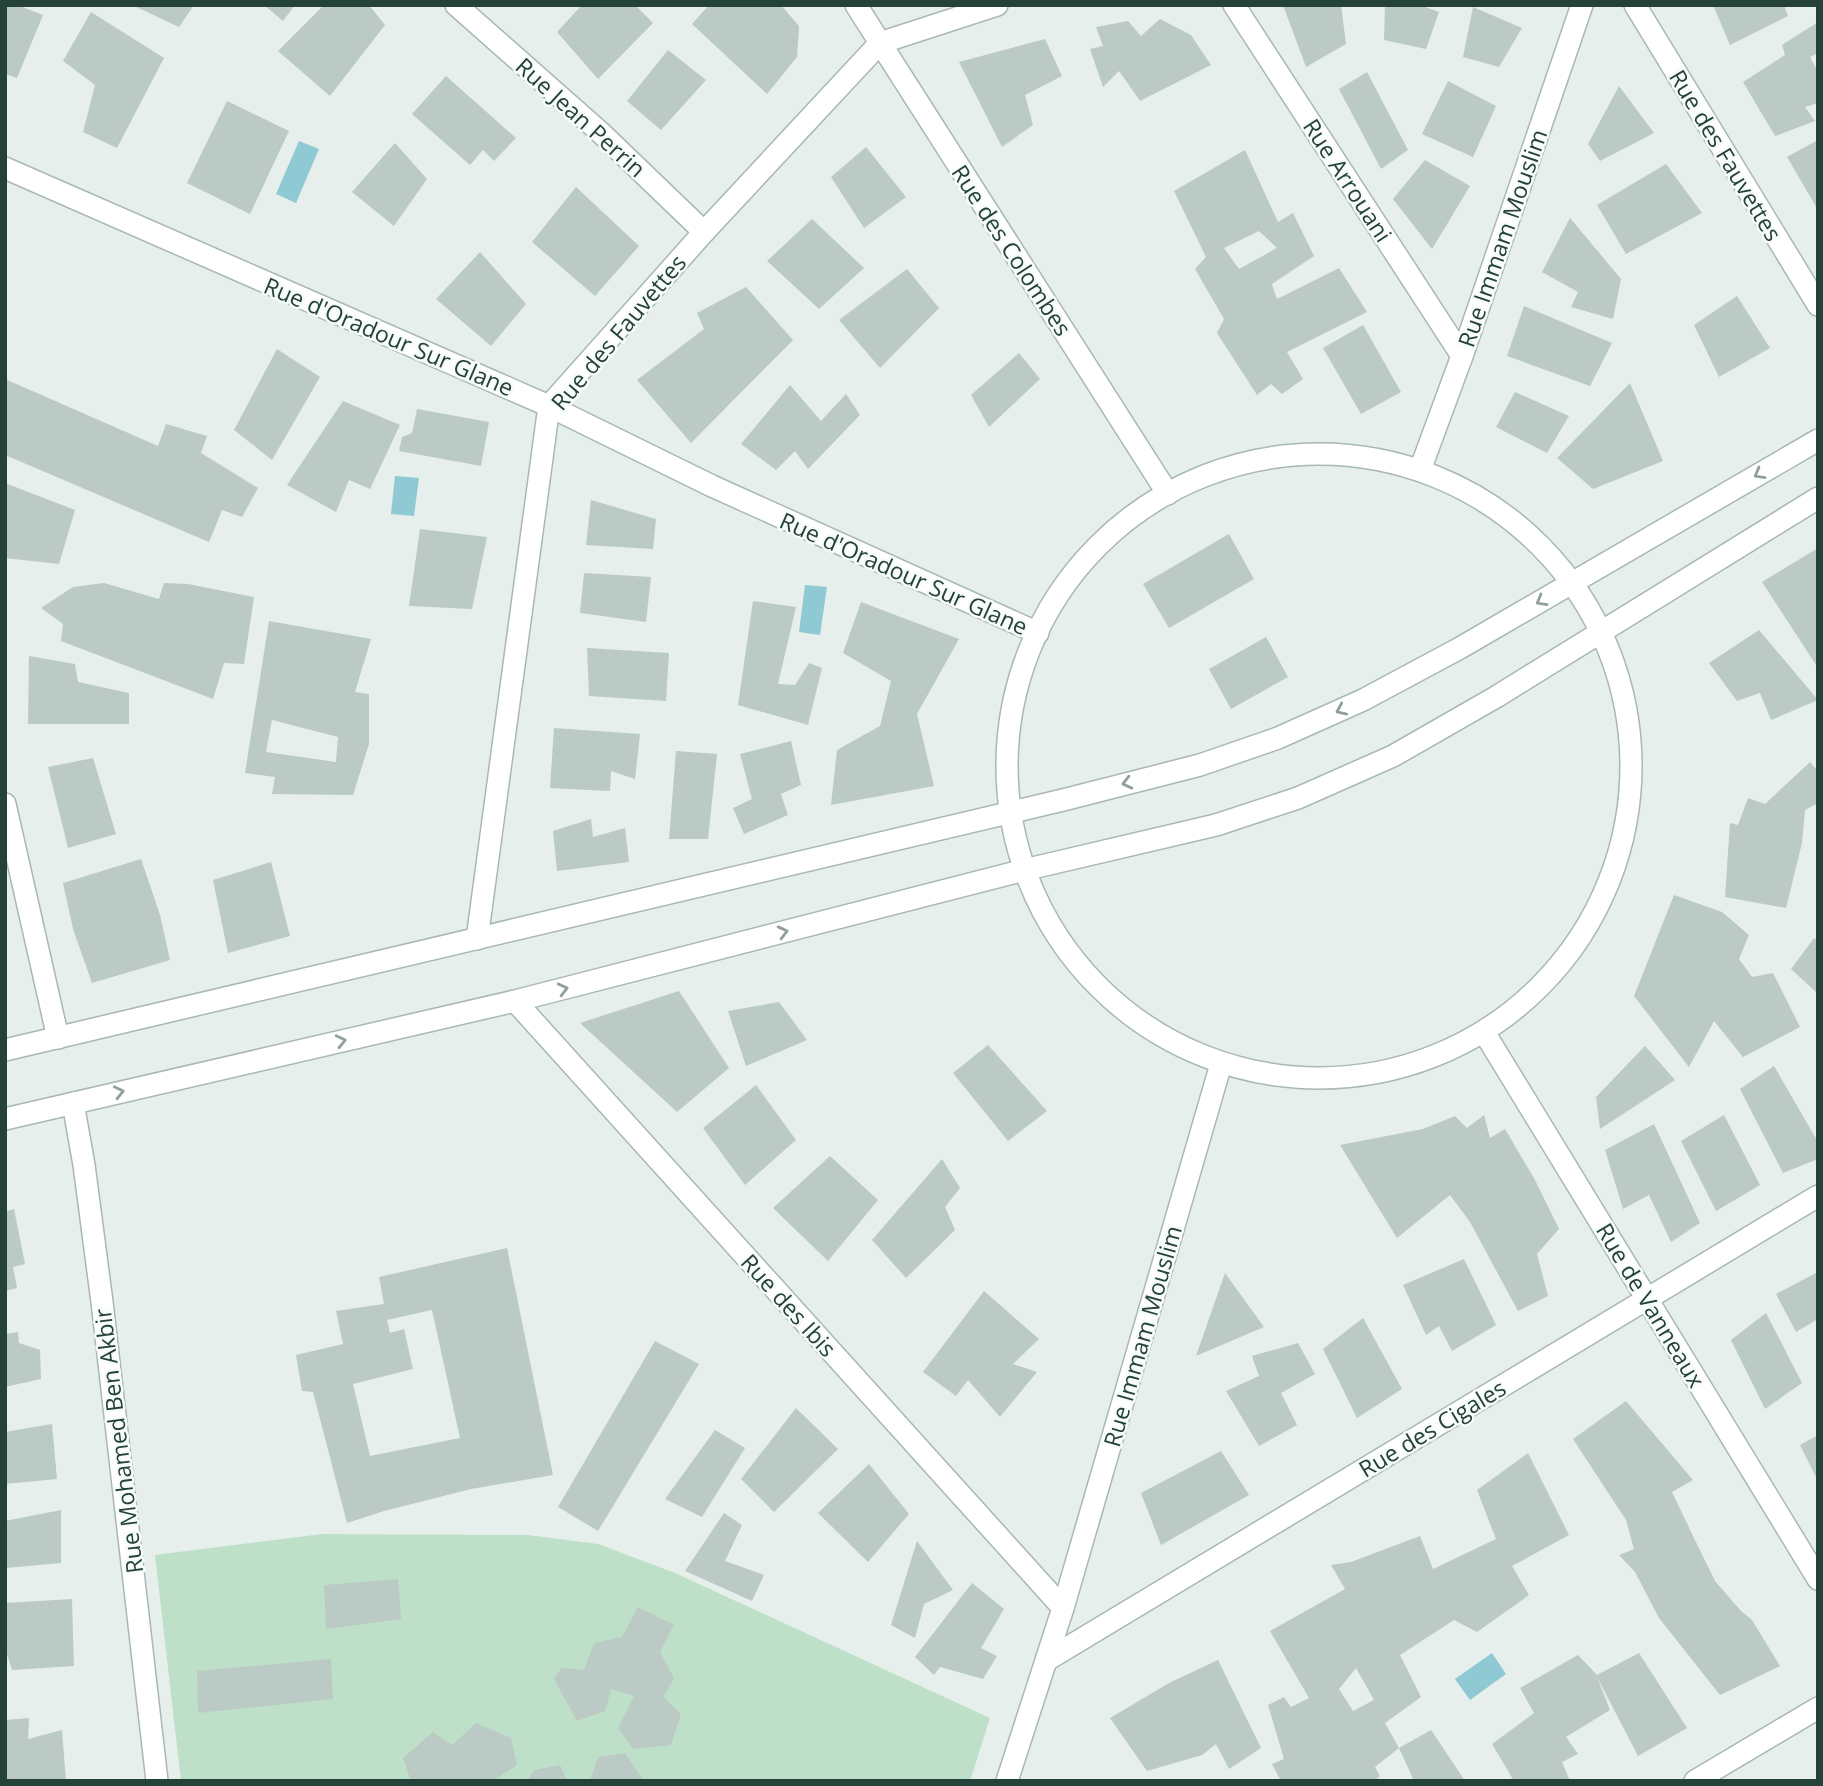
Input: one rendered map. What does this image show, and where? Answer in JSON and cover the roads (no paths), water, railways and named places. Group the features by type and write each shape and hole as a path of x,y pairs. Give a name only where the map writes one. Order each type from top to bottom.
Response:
{"street":[{"name":"Rue Jean Perrin","path":"456,5 600,132 704,232"},
{"name":"Rue des Colombes","path":"856,5 1168,494"},
{"name":"Rue des Fauvettes","path":"477,939 550,406 704,232 880,43 997,5"},
{"name":"Rue Arrouani","path":"1234,5 1462,356"},
{"name":"Rue Immam Mouslim","path":"1420,470 1462,356 1582,5"},
{"name":"Rue des Fauvettes","path":"1635,5 1818,305"},
{"name":"Rue d'Oradour Sur Glane","path":"5,168 550,406 712,486 1038,633"},
{"path":"5,1051 1009,810 1063,800 1200,765 1278,738 1363,700 1572,583 1818,440"},
{"path":"1301,454 1381,459 1420,470 1476,495 1511,518 1541,545 1572,583 1602,632 1622,686 1630,728 1631,781 1628,813 1619,854 1604,894 1585,931 1560,965 1531,996 1484,1032 1407,1067 1368,1076 1287,1078 1222,1064 1197,1055 1151,1031 1110,999 1074,961 1045,918 1024,870 1009,810 1007,762 1011,718 1021,675 1038,633 1071,578 1099,545 1132,517 1168,494 1223,469 1262,459 1301,454"},
{"path":"5,1119 514,1001 1024,870 1216,825 1298,798 1393,756 1496,698 1818,498"},
{"path":"5,804 58,1038"},
{"name":"Rue des Ibis","path":"514,1001 1063,1608"},
{"name":"Rue de Vanneaux","path":"1484,1032 1818,1579"},
{"name":"Rue Immam Mouslim","path":"1007,1781 1063,1608 1222,1064"},
{"name":"Rue Mohamed Ben Akbir","path":"73,1103 102,1302 157,1781"},
{"name":"Rue des Cigales","path":"1047,1660 1818,1196"},
{"path":"1695,1781 1818,1708"}],"water":[{"path":"299,141 319,149 296,203 276,194"},
{"path":"395,476 419,478 414,516 391,514"},
{"path":"805,585 827,587 820,635 799,632"},
{"path":"1492,1653 1506,1674 1470,1700 1455,1679"}]}
